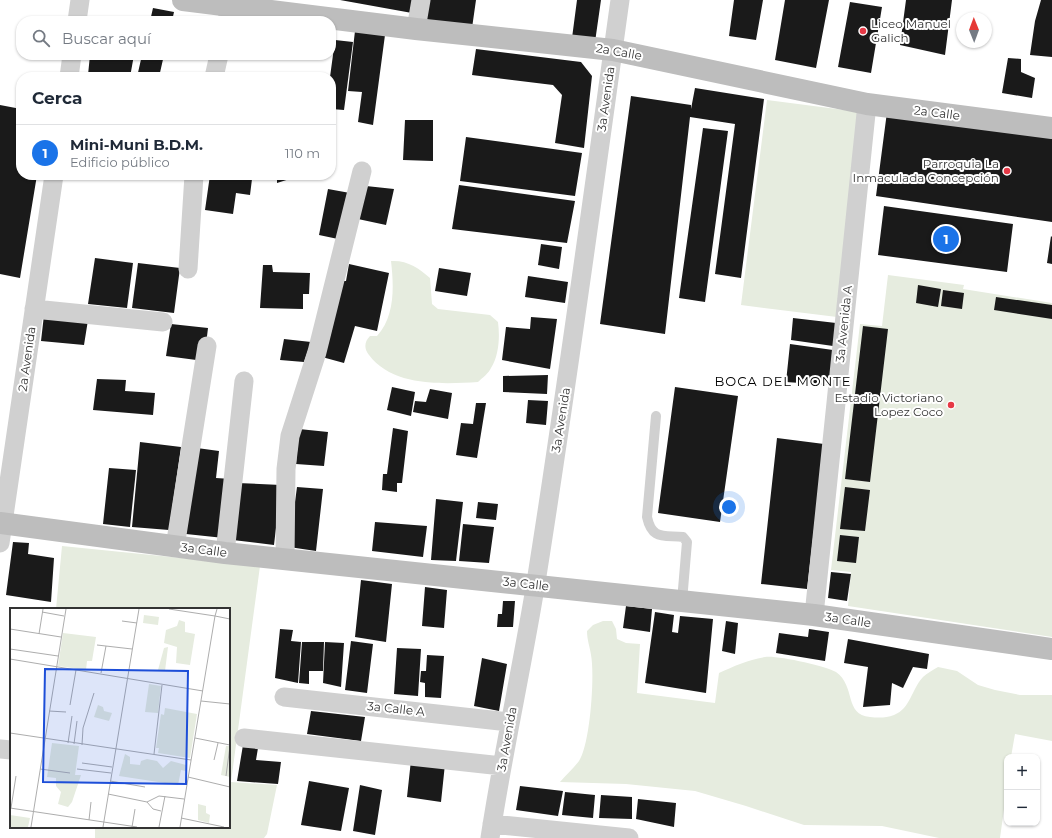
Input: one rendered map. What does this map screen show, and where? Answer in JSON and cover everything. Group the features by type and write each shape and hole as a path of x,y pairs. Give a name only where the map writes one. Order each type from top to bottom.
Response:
{"street":[{"path":"78,16 80,0"},
{"name":"2a Calle","path":"183,0 229,14 254,16"},
{"path":"416,29 421,0"},
{"name":"3a Avenida","path":"491,831 509,722 535,585 577,311 620,0"},
{"name":"2a Calle","path":"336,23 416,29 613,50 867,104 1052,128"},
{"path":"70,72 71,60"},
{"path":"215,72 218,60"},
{"name":"3a Avenida A","path":"814,615 867,104"},
{"path":"285,559 286,469 290,436 317,352 362,171"},
{"name":"2a Avenida","path":"1,530 53,180"},
{"path":"188,269 194,180"},
{"path":"34,309 163,322"},
{"path":"175,547 207,346"},
{"path":"225,553 244,381"},
{"name":"3a Calle","path":"1,530 814,615 1052,649"},
{"name":"3a Calle A","path":"284,697 509,722"},
{"path":"244,738 502,766"},
{"path":"0,749 10,750"},
{"path":"491,831 629,838"}],"lane":[{"path":"656,416 647,517 650,530 656,534 683,537 687,542 682,601"}],"shaded area":[{"path":"767,100 860,112 837,317 741,305"},
{"path":"391,261 412,265 430,278 432,304 438,309 490,315 498,322 499,340 494,363 489,372 478,382 434,383 405,378 391,373 379,365 369,355 366,350 366,343 370,336 377,336 383,328 390,310 393,291"},
{"name":"Estadio Victoriano Lopez Coco","path":"888,275 964,285 963,289 1052,303 1052,637 848,606 851,572 831,570 860,324 882,326"},
{"path":"62,546 260,566 231,782 277,785 267,834 264,838 95,838 95,828 230,828 230,608 56,608"},
{"path":"603,621 612,621 616,629 617,639 626,643 640,644 637,693 715,703 719,673 753,660 771,657 790,659 812,664 836,672 846,685 853,706 857,711 862,715 882,718 900,712 923,677 938,667 957,671 978,685 995,690 1020,695 1052,695 1052,741 1015,734 1012,754 1004,754 1004,809 1000,838 939,838 882,826 804,825 695,791 626,784 560,782 579,761 586,741 592,694 592,665 587,631 593,625"}],"building":[{"path":"340,0 414,0 412,13"},
{"path":"428,0 476,0 472,28 425,21"},
{"path":"577,0 601,0 595,42 572,38"},
{"path":"734,0 763,0 756,40 729,36"},
{"path":"785,0 829,0 816,68 775,60"},
{"path":"906,0 952,0 945,55 900,45"},
{"path":"1041,0 1052,0 1052,57 1030,55 1035,21"},
{"path":"850,2 882,7 871,73 838,67"},
{"path":"153,8 174,12 173,16 151,16"},
{"path":"355,31 385,35 373,125 358,122 362,92 348,91"},
{"path":"336,40 353,42 344,110 336,109 336,72 331,72 332,60 336,60"},
{"path":"476,49 581,62 592,76 584,148 555,143 562,95 553,85 472,75"},
{"path":"1008,58 1021,59 1021,72 1035,78 1032,98 1002,93"},
{"path":"90,60 133,60 131,72 88,72"},
{"path":"141,60 163,60 160,72 138,72"},
{"path":"695,88 764,99 741,278 715,274 735,124 690,117 665,334 600,324 631,96 691,105 691,109"},
{"path":"0,105 16,108 16,180 36,180 20,278 0,274"},
{"path":"887,112 1052,135 1052,222 876,196"},
{"path":"405,120 433,120 433,161 403,160"},
{"path":"703,128 728,131 705,302 679,298"},
{"path":"466,137 582,153 575,196 460,181"},
{"path":"209,180 252,180 250,195 236,193 233,214 205,210"},
{"path":"277,180 286,180 277,183"},
{"path":"459,185 575,201 567,243 452,229"},
{"path":"366,186 394,189 386,225 358,219"},
{"path":"328,189 350,193 338,239 319,235"},
{"path":"884,206 1013,224 1007,272 878,255"},
{"path":"1051,236 1052,237 1052,264 1047,263"},
{"path":"541,244 562,247 559,269 538,265"},
{"path":"95,258 133,263 127,308 88,304"},
{"path":"138,263 180,268 174,313 132,308"},
{"path":"349,264 389,273 377,331 355,326 344,363 322,357 343,281 346,281"},
{"path":"263,265 272,265 273,272 310,273 309,294 303,294 303,309 260,308"},
{"path":"439,268 471,273 467,296 435,291"},
{"path":"528,276 568,282 565,303 525,297"},
{"path":"918,285 941,289 938,307 916,303"},
{"path":"943,290 964,293 962,309 941,306"},
{"path":"996,297 1052,305 1052,319 994,310"},
{"path":"44,315 88,320 84,345 41,341"},
{"path":"531,317 557,319 550,369 502,360 506,327 530,329"},
{"path":"793,318 836,323 833,346 791,340"},
{"path":"171,324 208,328 204,361 166,356"},
{"path":"863,326 888,329 870,482 845,479"},
{"path":"284,339 311,342 304,362 280,360"},
{"path":"790,344 833,350 829,385 786,382"},
{"path":"548,375 547,394 503,392 503,376"},
{"path":"97,379 126,380 125,391 155,393 153,415 93,410"},
{"path":"392,387 415,392 411,416 387,410"},
{"path":"675,387 738,396 720,522 658,513"},
{"path":"430,389 452,393 448,419 413,412 415,401 426,402"},
{"path":"528,400 548,401 546,425 526,423"},
{"path":"476,403 486,403 477,458 456,455 461,423 473,424"},
{"path":"393,428 408,431 402,483 397,483 397,492 382,490 383,474 387,474"},
{"path":"299,429 328,432 324,466 296,464"},
{"path":"777,438 824,444 807,589 761,584"},
{"path":"140,442 181,447 169,530 132,527"},
{"path":"197,448 219,451 216,478 231,479 224,538 186,534"},
{"path":"109,468 136,470 130,527 103,524"},
{"path":"237,483 281,485 274,545 233,540"},
{"path":"297,487 323,489 316,551 289,547"},
{"path":"845,487 870,490 865,531 840,529"},
{"path":"436,499 463,502 456,561 431,560"},
{"path":"478,502 498,504 496,520 476,518"},
{"path":"375,522 427,526 423,557 372,551"},
{"path":"463,524 494,527 489,563 459,561"},
{"path":"840,535 859,537 856,563 837,561"},
{"path":"13,542 29,543 28,554 54,558 51,602 6,595"},
{"path":"831,572 851,574 847,601 828,598"},
{"path":"361,580 392,584 386,642 355,637"},
{"path":"425,587 447,590 444,628 422,626"},
{"path":"503,601 515,601 513,627 497,627 498,614 502,614"},
{"path":"626,606 652,609 650,632 623,628"},
{"path":"655,612 674,615 672,632 678,633 680,616 713,619 706,693 645,683"},
{"path":"726,621 738,623 735,654 722,651"},
{"path":"280,629 293,630 291,641 301,642 298,683 275,678"},
{"path":"809,629 829,632 825,661 776,653 779,633 808,637"},
{"path":"848,639 929,654 927,669 913,667 903,688 892,683 890,705 863,707 868,667 844,663"},
{"path":"351,641 373,644 367,693 345,690"},
{"path":"302,642 324,642 323,671 309,671 309,684 299,683"},
{"path":"325,642 344,643 341,687 323,683"},
{"path":"397,648 421,649 418,696 394,694"},
{"path":"427,655 444,656 441,698 425,697 425,683 420,682 421,671 426,671"},
{"path":"482,658 507,664 499,711 474,706"},
{"path":"311,711 365,717 361,741 307,734"},
{"path":"244,739 259,742 256,760 281,762 278,784 237,781"},
{"path":"411,760 445,764 441,802 407,797"},
{"path":"309,781 349,788 341,831 301,825"},
{"path":"360,785 382,790 375,835 353,831"},
{"path":"520,786 563,791 558,816 516,810"},
{"path":"565,792 595,795 593,818 562,815"},
{"path":"601,795 632,797 632,819 599,818"},
{"path":"638,799 676,803 674,827 636,819"}],"place":[{"name":"Liceo Manuel Galich","path":"863,31"},
{"name":"Parroquia La Inmaculada Concepción","path":"1007,171"},
{"name":"Mini-Muni B.D.M.","path":"946,239"},
{"name":"Estadio Victoriano Lopez Coco","path":"951,405"}],"district":[{"name":"BOCA DEL MONTE","path":"783,381"}]}
